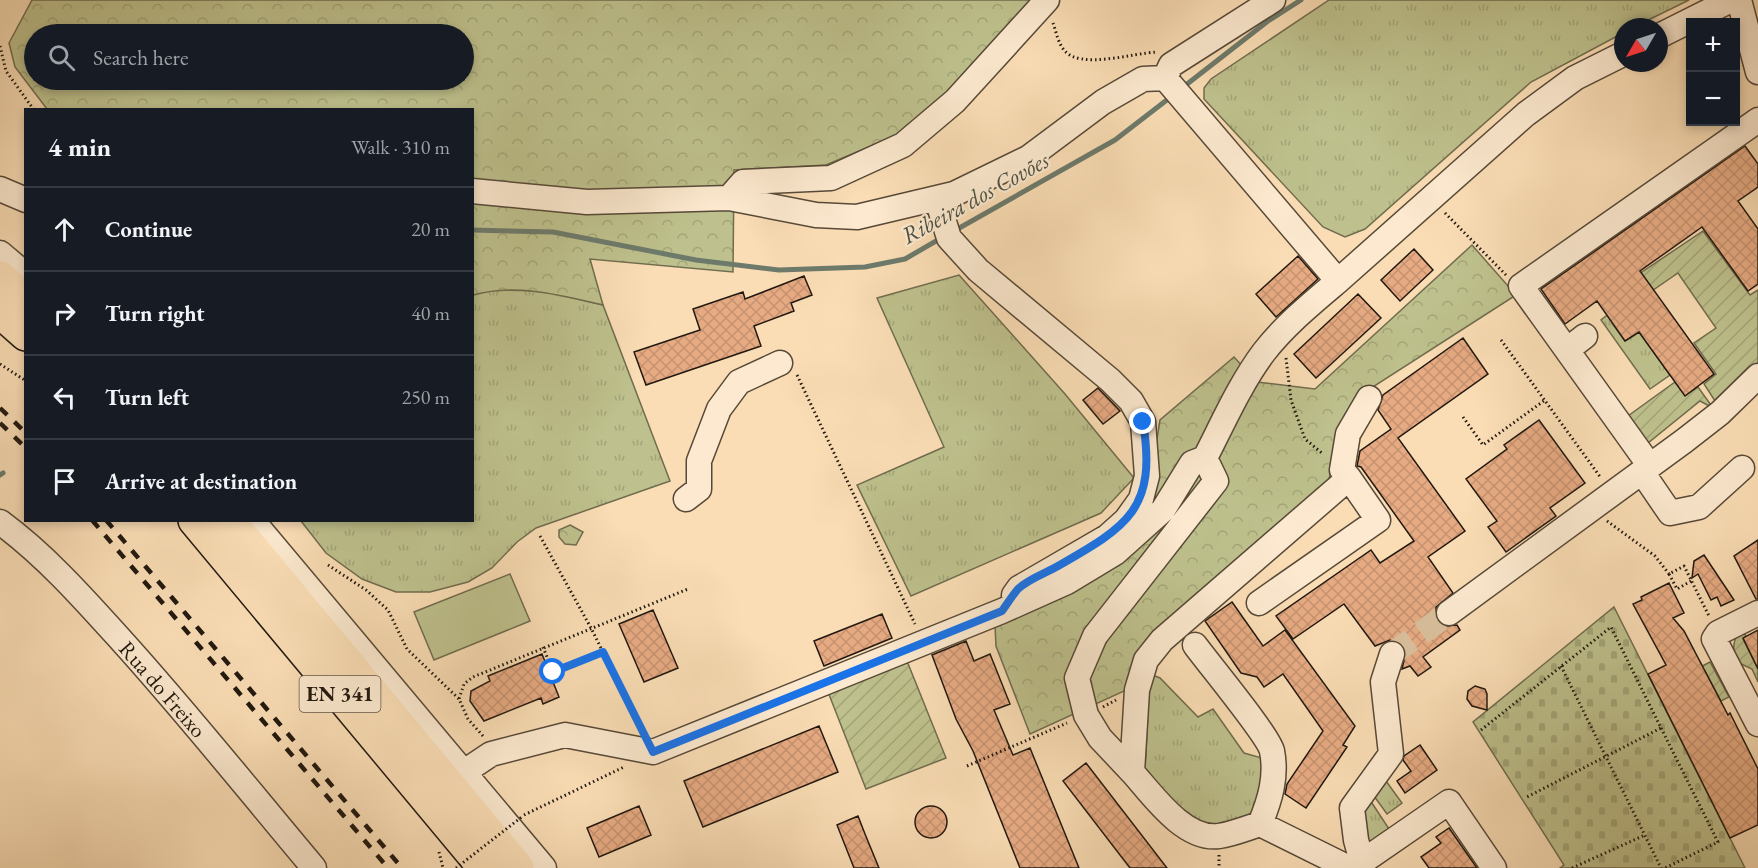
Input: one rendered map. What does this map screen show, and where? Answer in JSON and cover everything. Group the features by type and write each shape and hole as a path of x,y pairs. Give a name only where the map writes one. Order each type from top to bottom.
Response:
{"highway":[{"path":"0,278 24,298"},
{"path":"0,311 24,332"},
{"name":"EN 341","path":"197,522 485,868"},
{"name":"EN 341","path":"230,522 517,868"}],"street":[{"path":"729,198 743,182 831,178 903,145 955,101 1047,0"},
{"path":"1165,78 1171,65 1273,0"},
{"path":"1668,32 1731,0"},
{"path":"1739,0 1758,72"},
{"path":"464,772 496,753 565,735 653,752 1002,611 1067,582 1115,554 1163,510 1192,463 1205,459 1234,400 1264,354 1287,326 1526,114 1575,78 1614,58"},
{"path":"943,217 954,194 1028,158 1103,102 1143,79 1165,78"},
{"path":"1165,78 1338,281"},
{"path":"1742,468 1699,507 1670,513 1576,343 1521,286 1758,120"},
{"path":"0,189 24,199"},
{"path":"474,192 587,202 729,198 816,215 943,217"},
{"path":"943,217 978,270 1110,380 1131,401 1143,422 1147,476 1141,499 1126,520 1107,537 1020,588 1002,611"},
{"path":"0,253 24,273"},
{"path":"686,500 699,489 699,461 719,409 739,382 780,363"},
{"path":"1449,613 1720,413 1758,376"},
{"path":"1258,603 1378,520 1342,470 1348,434 1369,398"},
{"path":"1205,459 1216,481 1095,636 1077,678 1086,715 1100,738 1174,820 1202,835 1218,836 1260,824 1356,866"},
{"path":"1132,771 1137,690 1146,660 1162,640 1349,478"},
{"name":"Rua do Freixo","path":"0,522 48,564 94,610 159,682 314,868"},
{"path":"254,522 544,868"},
{"path":"1758,613 1718,633 1714,639 1752,699 1758,724"},
{"path":"1195,645 1271,748 1274,778 1270,800 1260,824"},
{"path":"1356,866 1352,808 1391,754 1383,682 1392,654"},
{"path":"1356,866 1449,802 1494,868"}],"path":[{"path":"1047,0 1064,51 1077,58 1090,61 1132,53 1164,51 1188,54"},
{"path":"0,46 6,71 33,108"},
{"path":"1431,199 1506,275"},
{"path":"1502,340 1613,494"},
{"path":"1286,356 1291,400 1305,439"},
{"path":"780,363 792,366 915,622 918,646"},
{"path":"0,364 24,380"},
{"path":"1463,417 1483,445 1545,400"},
{"path":"1590,511 1655,556 1677,589 1691,581"},
{"path":"456,868 523,816 653,752 591,628 540,536"},
{"path":"328,566 366,590 388,610 406,649 459,699 468,719 496,753"},
{"path":"1669,574 1684,566 1718,633"},
{"path":"459,699 464,684 473,677 688,589"},
{"path":"1481,730 1561,666 1611,627 1718,842 1663,868 1561,666"},
{"path":"543,647 553,672 603,652"},
{"path":"967,766 1063,724"},
{"path":"1525,798 1661,728"},
{"path":"1572,868 1645,835"}],"green space":[{"path":"32,0 1037,0 948,93 897,135 826,165 734,170 733,272 590,259 603,305 555,294 522,290 474,295 474,108 46,108 33,90 474,90 474,24 24,24 24,79 15,67 9,43"},
{"path":"1329,0 1689,0 1652,18 1614,18 1614,38 1531,82 1365,229 1345,237 1323,227 1204,99 1204,88 1211,79"},
{"path":"1703,231 1750,295 1758,290 1758,363 1717,404 1704,384 1716,374 1694,343 1716,328 1678,273 1643,297 1630,280"},
{"path":"1472,245 1516,295 1368,390 1343,432 1328,482 1133,687 1030,734 996,646 995,625 1109,540 1151,477 1160,420 1234,357 1257,382 1315,389"},
{"path":"959,275 1065,394 1134,478 1101,513 911,596 857,485 944,447 877,298"},
{"path":"490,290 544,291 603,305 670,481 536,528 517,542 492,568 468,582 430,592 396,592 362,579 326,553 302,522 474,522 474,295"},
{"path":"1620,305 1612,323 1625,341 1639,332 1670,375 1650,389 1601,320"},
{"path":"1675,382 1685,395 1698,387 1713,408 1700,401 1643,447 1628,416"},
{"path":"570,525 583,532 576,545 565,544 559,537 559,530"},
{"path":"510,574 530,621 434,660 414,612"},
{"path":"1614,607 1745,868 1560,868 1564,865 1473,722"},
{"path":"1744,632 1746,637 1743,639 1758,669 1758,682 1752,669 1737,662 1735,641 1738,633"},
{"path":"907,661 946,758 866,789 828,692"},
{"path":"1710,662 1729,697 1721,701 1705,671 1682,682 1675,680"},
{"path":"1150,674 1160,678 1198,717 1213,709 1244,753 1262,758 1266,768 1251,821 1213,826 1184,817 1145,769"},
{"path":"1386,781 1402,803 1387,814 1371,792"},
{"path":"1368,797 1393,835 1370,851 1362,816"}],"building":[{"path":"1745,146 1758,164 1758,187 1738,201 1758,229 1758,284 1748,291 1702,227 1640,271 1714,374 1685,396 1639,332 1625,341 1597,301 1565,324 1541,289"},
{"path":"1414,249 1433,270 1400,301 1381,280"},
{"path":"1298,256 1318,279 1276,317 1256,294"},
{"path":"804,276 812,295 791,303 794,311 754,326 761,346 646,385 634,352 700,330 693,309 743,292 745,299"},
{"path":"1358,294 1381,318 1316,378 1294,354"},
{"path":"1463,338 1488,374 1398,438 1465,531 1428,557 1453,593 1436,607 1437,621 1444,626 1457,625 1460,630 1423,657 1431,667 1418,676 1410,666 1402,669 1406,652 1402,644 1390,640 1375,646 1344,604 1293,639 1276,616 1371,550 1380,563 1414,541 1361,467 1357,466 1360,451 1391,429 1378,410 1383,395"},
{"path":"1098,388 1120,411 1103,424 1083,400"},
{"path":"1539,420 1585,483 1550,508 1556,516 1506,552 1488,527 1497,521 1466,479 1507,449 1504,445"},
{"path":"1758,540 1758,599 1756,599 1734,556"},
{"path":"1704,555 1734,600 1721,606 1717,597 1711,600 1698,574 1692,578 1694,561"},
{"path":"1669,583 1684,613 1673,618 1684,631 1758,769 1758,825 1730,838 1648,674 1666,665 1633,604 1642,600 1641,597"},
{"path":"1232,602 1263,646 1285,630 1355,726 1343,745 1347,747 1306,808 1285,794 1287,784 1323,731 1283,674 1264,687 1257,677 1241,673 1205,621"},
{"path":"653,610 678,668 644,682 619,624"},
{"path":"882,614 892,638 824,666 814,641"},
{"path":"1758,630 1758,669 1743,638"},
{"path":"966,641 974,661 990,654 1010,704 994,710 1013,755 1030,748 1079,868 1020,868 973,751 956,719 932,655"},
{"path":"542,654 559,697 543,704 541,698 484,721 470,701 471,691 490,681 488,676"},
{"path":"1475,686 1485,689 1487,710 1472,706 1467,699 1468,691"},
{"path":"819,726 838,772 703,827 684,781"},
{"path":"1420,745 1437,770 1405,793 1397,781 1411,771 1403,760 1404,756"},
{"path":"1086,763 1167,868 1130,868 1063,781"},
{"path":"639,806 651,835 599,857 587,828"},
{"path":"931,806 942,811 947,822 942,833 931,838 920,833 915,822 920,811"},
{"path":"858,816 879,868 854,868 837,825"},
{"path":"1449,828 1477,868 1429,868 1421,857 1441,843 1436,837"}],"waterway":[{"name":"Ribeira dos Covões","path":"1182,88 1268,21 1301,0"},
{"name":"Ribeira dos Covões","path":"954,231 1115,140 1172,96"},
{"name":"Ribeira dos Covões","path":"474,230 553,232 696,260 779,270 865,267 905,259 943,237"}],"tunnel":[{"path":"1392,654 1449,613"}],"railway":[{"path":"0,408 24,431"},
{"path":"0,423 24,446"},
{"path":"94,522 388,868"},
{"path":"108,522 402,868"}],"route":[{"path":"553,672 603,652 653,752 1002,611 1020,588 1107,537 1126,520 1141,499 1147,476 1143,422"}]}
